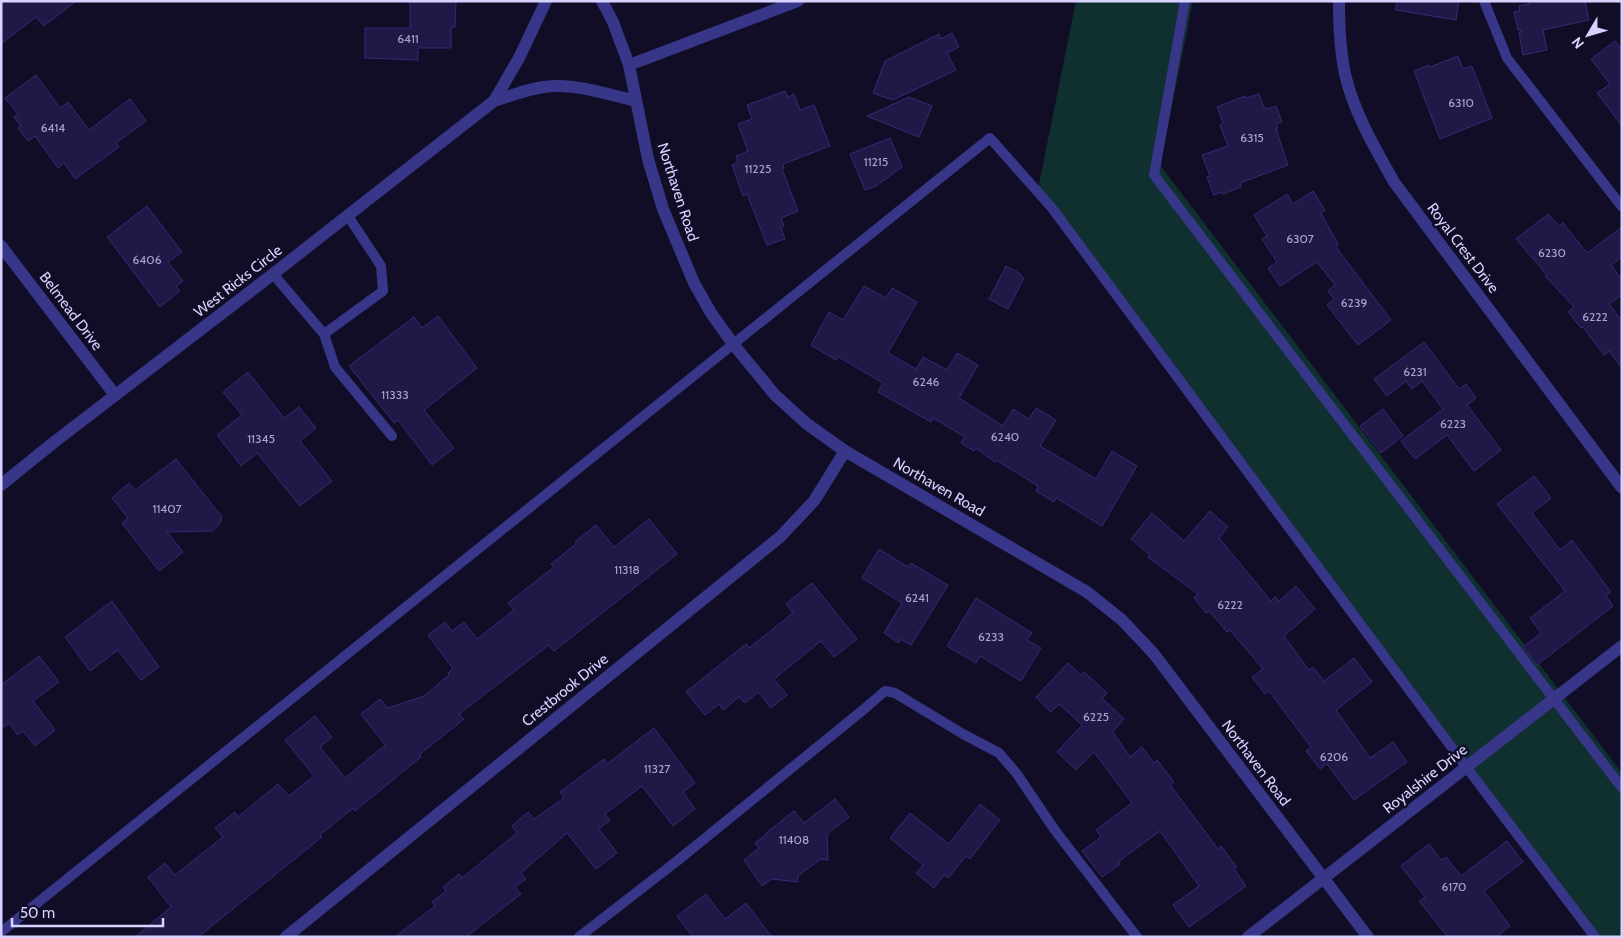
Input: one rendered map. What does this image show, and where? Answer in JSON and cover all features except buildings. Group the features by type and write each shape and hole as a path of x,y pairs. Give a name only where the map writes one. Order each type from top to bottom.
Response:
{"street":[{"name":"West Ricks Circle","path":"494,101 519,58 546,1"},
{"name":"Northaven Road","path":"602,1 613,22 629,65 648,159 663,209 677,246 694,283 711,313 733,344 776,395 807,424 845,451 1087,592 1122,620 1154,654 1368,937"},
{"path":"629,65 798,1"},
{"name":"Royal Crest Drive","path":"1339,1 1340,34 1345,74 1354,104 1371,141 1394,182 1622,488"},
{"name":"West Ricks Circle","path":"1,485 494,101 527,90 555,86 581,88 636,101"},
{"name":"Belmead Drive","path":"1,246 115,395"},
{"name":"Crestbrook Drive","path":"286,937 780,537 814,501 845,451"},
{"name":"Royalshire Drive","path":"1248,937 1622,646"}],"lane":[{"path":"1185,1 1154,176 1622,788"},
{"path":"1484,1 1507,58 1622,207"},
{"path":"1,932 990,138 1052,208 1467,768 1595,937"},
{"path":"324,334 383,291 381,266 348,216"},
{"path":"273,274 324,334 335,367 392,436"},
{"path":"579,937 677,861 885,691 895,693 962,734 999,753 1017,774 1054,828 1137,937"}],"green space":[{"path":"1076,1 1193,1 1160,165 1622,773 1622,937 1600,937 1038,189"}]}
